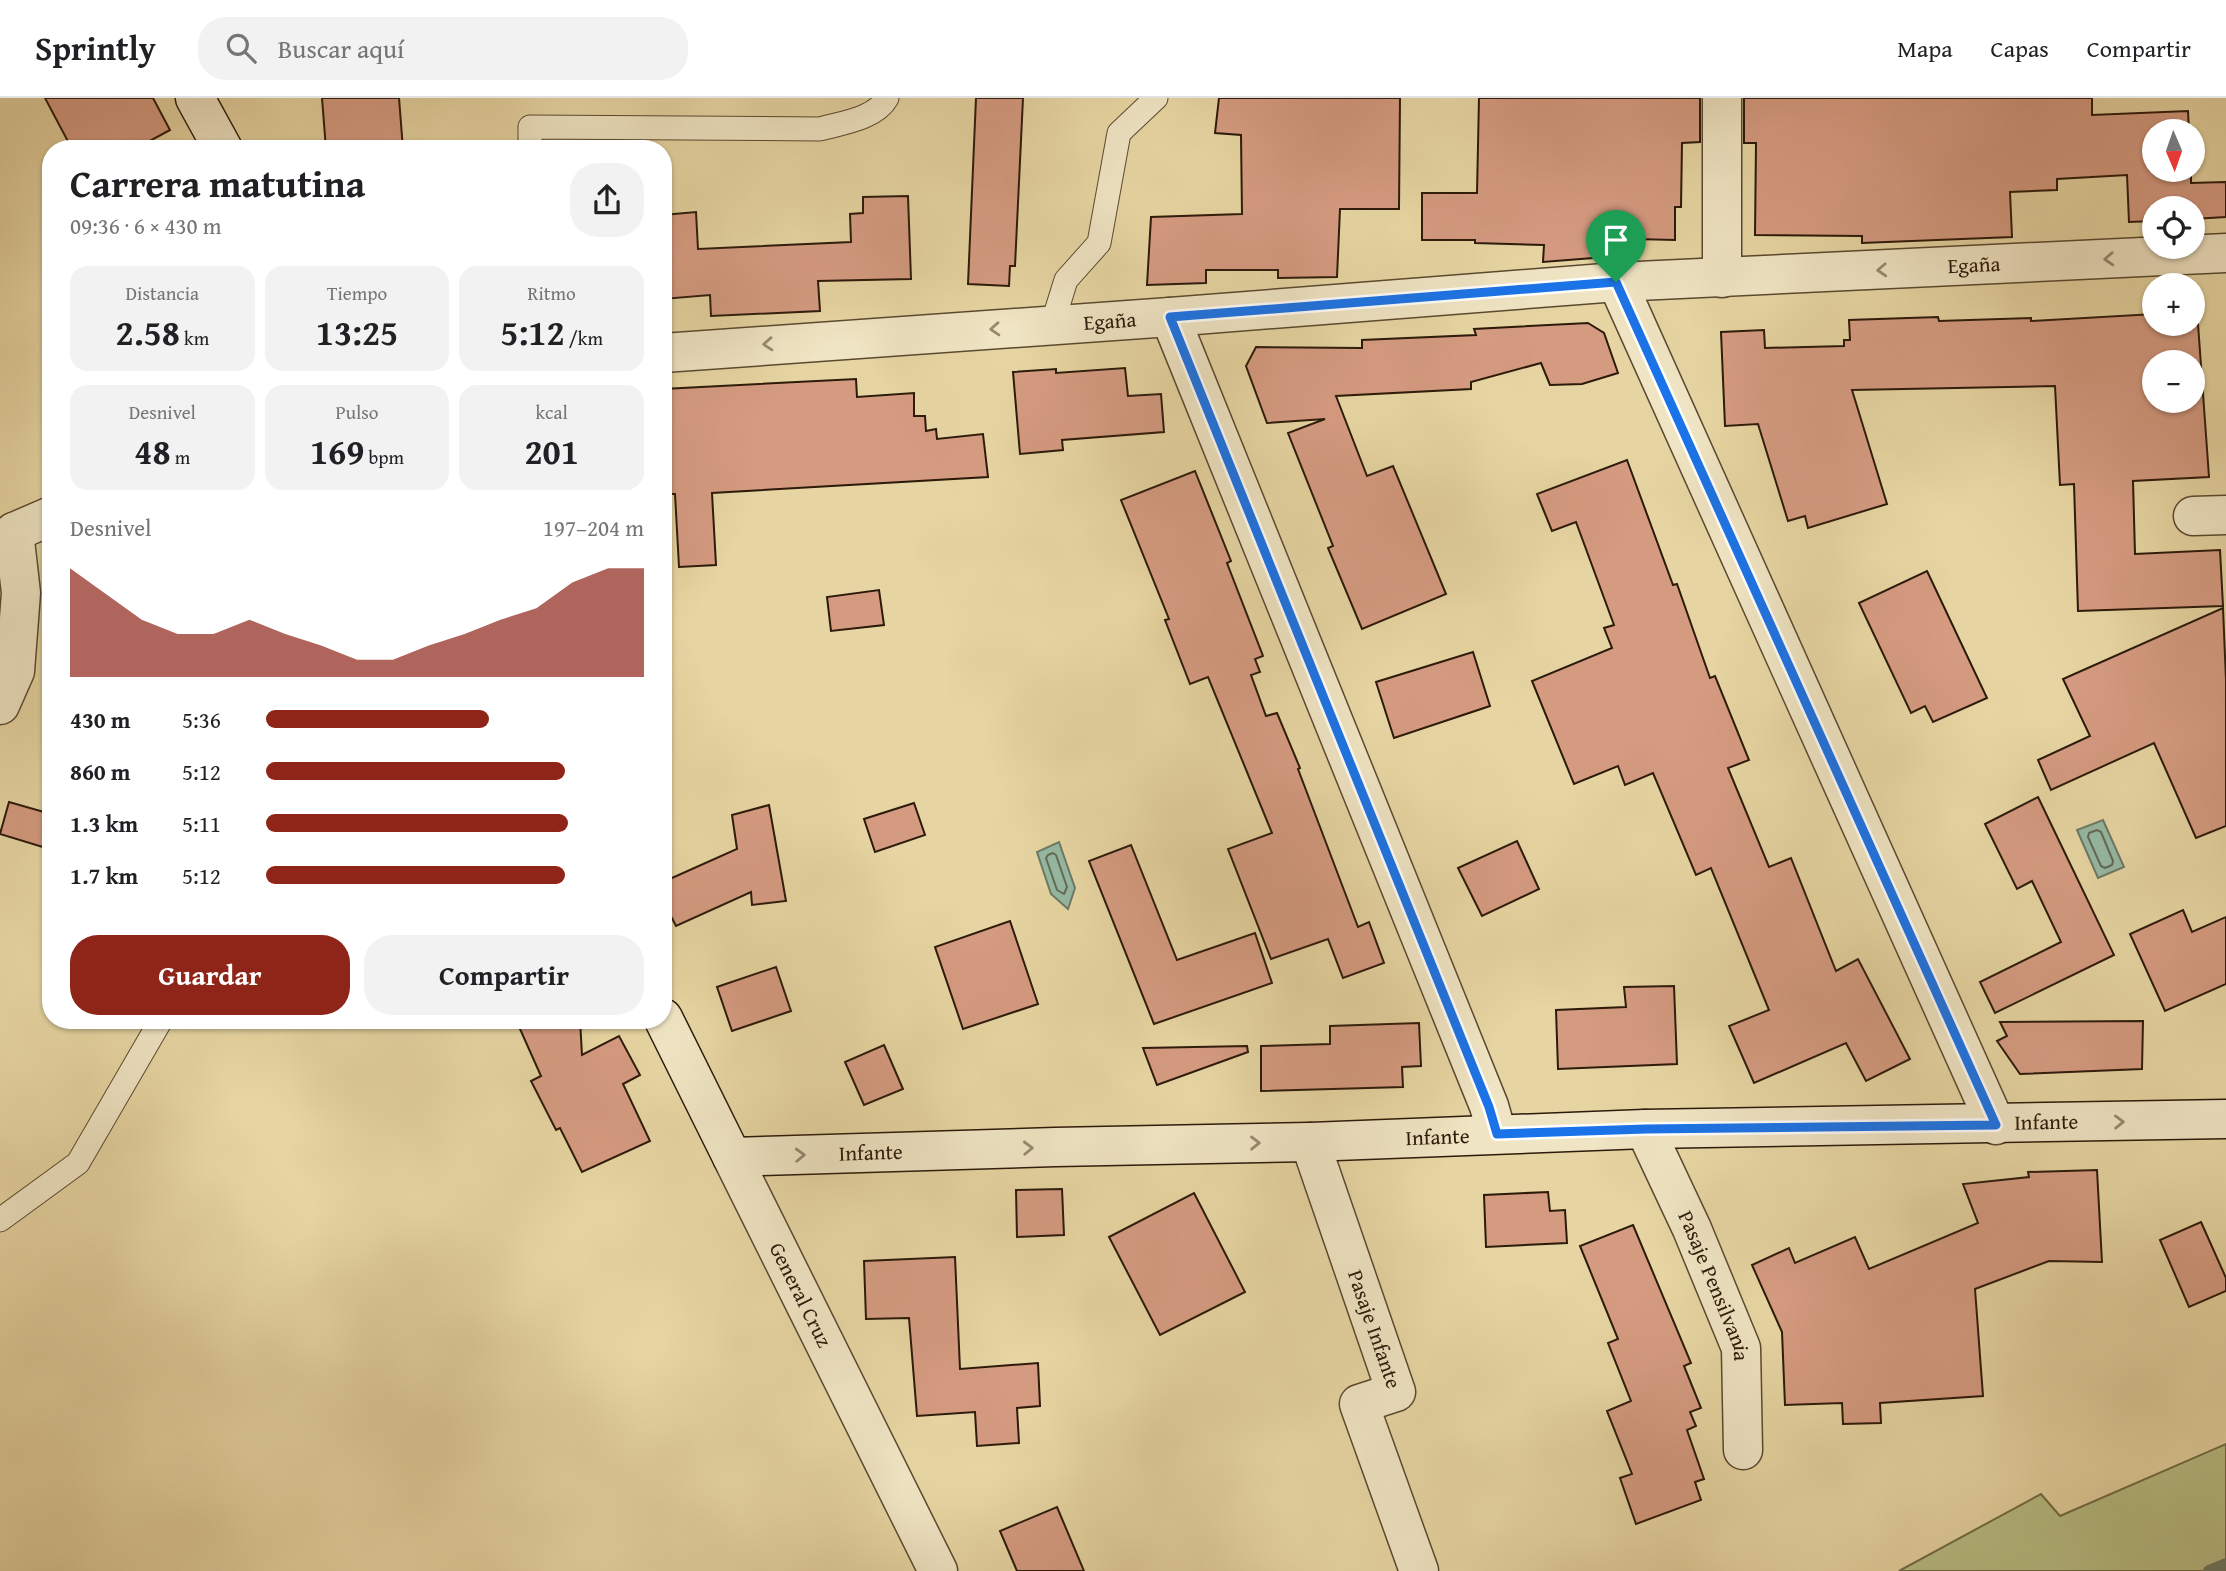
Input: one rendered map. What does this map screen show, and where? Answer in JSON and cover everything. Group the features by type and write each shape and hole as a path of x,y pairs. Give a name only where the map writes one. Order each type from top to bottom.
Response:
{"street":[{"path":"195,98 218,140"},
{"path":"1722,98 1722,278"},
{"name":"Egaña","path":"672,352 1616,282 2226,253"},
{"path":"1616,282 1996,1125"},
{"path":"1170,317 1489,1107 1497,1134"},
{"path":"0,705 15,671 21,593 7,522 42,517"},
{"name":"General Cruz","path":"668,1029 937,1571"},
{"name":"Infante","path":"732,1157 1310,1142 1646,1129 2226,1119"},
{"name":"Pasaje Pensilvania","path":"1646,1129 1692,1229 1741,1348 1744,1450"},
{"name":"Pasaje Infante","path":"1310,1142 1395,1392 1359,1404 1419,1571"}],"lane":[{"path":"530,140 530,127 820,129 860,119 884,104 887,98"},
{"path":"1052,325 1066,280 1099,243 1119,133 1156,98"},
{"path":"0,1220 78,1163 156,1029"}],"green space":[{"path":"2226,1444 2226,1571 1899,1571 2041,1494 2060,1516"}],"water":[{"path":"2103,820 2124,867 2098,878 2077,830"},
{"path":"1059,842 1075,888 1068,909 1051,894 1037,852"}],"building":[{"path":"45,98 153,98 170,130 152,140 67,140"},
{"path":"322,98 399,98 402,140 325,140"},
{"path":"976,98 1023,98 1015,266 1010,266 1009,286 968,284"},
{"path":"1219,98 1400,98 1399,209 1340,209 1337,277 1278,278 1278,270 1206,270 1206,283 1147,285 1151,217 1242,214 1241,135 1215,133"},
{"path":"1479,98 1700,98 1700,142 1682,143 1681,207 1675,207 1675,240 1594,238 1593,258 1543,262 1544,245 1475,243 1475,240 1422,240 1422,193 1477,193"},
{"path":"1744,98 2092,98 2092,115 2188,111 2188,119 2142,119 2142,182 2226,182 2226,217 2205,218 2205,196 2142,196 2142,221 2129,222 2127,175 2057,179 2057,190 2010,192 2012,237 1862,243 1862,236 1755,235 1756,143 1744,143"},
{"path":"908,196 911,279 818,281 820,311 711,316 710,295 672,298 672,214 696,212 698,249 851,242 850,214 863,213 863,197"},
{"path":"2142,315 2142,336 2199,336 2200,350 2142,350 2142,413 2204,413 2209,477 2133,481 2135,554 2220,550 2223,606 2078,611 2074,484 2060,485 2055,386 1852,390 1887,504 1808,528 1805,516 1788,521 1758,424 1725,426 1721,332 1764,330 1765,348 1844,346 1844,340 1850,340 1849,320 1938,317 1939,321 2031,318 2031,321"},
{"path":"1588,323 1604,333 1618,373 1582,384 1550,385 1541,363 1471,382 1471,389 1336,396 1367,476 1393,466 1446,594 1362,629 1328,548 1333,546 1288,433 1325,419 1267,423 1246,366 1256,347 1362,348 1362,340 1476,335 1474,329"},
{"path":"1125,368 1128,396 1161,394 1164,432 1062,440 1063,450 1020,454 1013,372 1056,369 1056,373"},
{"path":"856,379 857,397 914,393 914,416 925,416 926,431 936,429 937,439 983,434 988,477 712,493 716,565 679,567 675,494 672,494 672,389"},
{"path":"1627,460 1673,585 1677,584 1710,678 1715,676 1749,760 1728,768 1769,867 1791,858 1836,971 1858,959 1910,1059 1866,1081 1846,1043 1754,1083 1729,1026 1769,1010 1711,868 1696,875 1653,773 1625,785 1618,766 1574,784 1532,681 1612,648 1604,628 1614,625 1576,522 1552,531 1537,494"},
{"path":"1195,471 1231,561 1227,563 1263,656 1255,659 1260,672 1251,675 1266,716 1277,713 1358,927 1369,922 1384,963 1343,978 1328,939 1271,959 1228,849 1272,833 1208,677 1190,684 1165,620 1169,619 1121,500"},
{"path":"1927,571 1987,698 1933,722 1925,706 1911,713 1859,603"},
{"path":"879,590 884,625 831,631 827,597"},
{"path":"2223,608 2226,826 2196,838 2154,743 2051,790 2038,760 2090,736 2063,679"},
{"path":"1473,652 1490,706 1394,738 1376,682"},
{"path":"2038,797 2114,955 1995,1013 1980,982 2061,942 2032,881 2017,889 1985,824"},
{"path":"9,802 42,811 42,847 0,834"},
{"path":"914,803 925,835 875,852 864,819"},
{"path":"769,805 786,901 752,905 751,892 676,926 672,918 672,878 737,849 732,815"},
{"path":"1517,841 1539,889 1482,916 1458,868"},
{"path":"1131,845 1177,960 1255,933 1272,983 1154,1024 1089,861"},
{"path":"2183,910 2192,932 2226,917 2226,984 2165,1011 2130,934"},
{"path":"1010,921 1038,1004 963,1029 935,947"},
{"path":"776,967 791,1011 732,1031 717,987"},
{"path":"1674,986 1677,1064 1558,1069 1556,1010 1626,1007 1624,987"},
{"path":"2143,1021 2142,1069 2020,1074 1997,1041 2007,1036 2000,1022"},
{"path":"1419,1023 1421,1066 1402,1067 1403,1087 1261,1091 1261,1046 1330,1044 1330,1026"},
{"path":"520,1029 581,1029 582,1055 619,1036 640,1075 623,1084 650,1141 582,1172 560,1128 556,1130 531,1081 541,1076"},
{"path":"884,1045 903,1089 864,1105 845,1062"},
{"path":"1247,1046 1248,1052 1157,1085 1143,1048"},
{"path":"2097,1170 2102,1262 2049,1261 1975,1289 1983,1396 1880,1403 1881,1423 1843,1424 1842,1403 1785,1405 1782,1332 1752,1265 1789,1248 1795,1263 1855,1237 1869,1269 1978,1223 1963,1184 2029,1177 2028,1172"},
{"path":"1062,1189 1064,1235 1017,1237 1016,1190"},
{"path":"1548,1192 1550,1211 1565,1210 1567,1243 1486,1247 1484,1195"},
{"path":"1194,1193 1245,1292 1160,1335 1109,1237"},
{"path":"2201,1222 2226,1278 2226,1291 2189,1307 2160,1240"},
{"path":"1633,1225 1691,1363 1684,1366 1701,1408 1690,1412 1696,1426 1687,1430 1704,1479 1695,1482 1701,1500 1636,1524 1620,1478 1632,1474 1607,1411 1631,1401 1608,1343 1618,1339 1580,1246"},
{"path":"955,1257 960,1369 1038,1363 1040,1406 1017,1408 1019,1443 977,1446 975,1412 917,1416 909,1318 866,1319 864,1261"},
{"path":"1057,1507 1084,1571 1017,1571 1000,1531"}],"waterway":[{"path":"2209,1571 2226,1564"}],"route":[{"path":"1616,282 1996,1125 1646,1129 1497,1134 1489,1107 1170,317 1616,282"}]}
